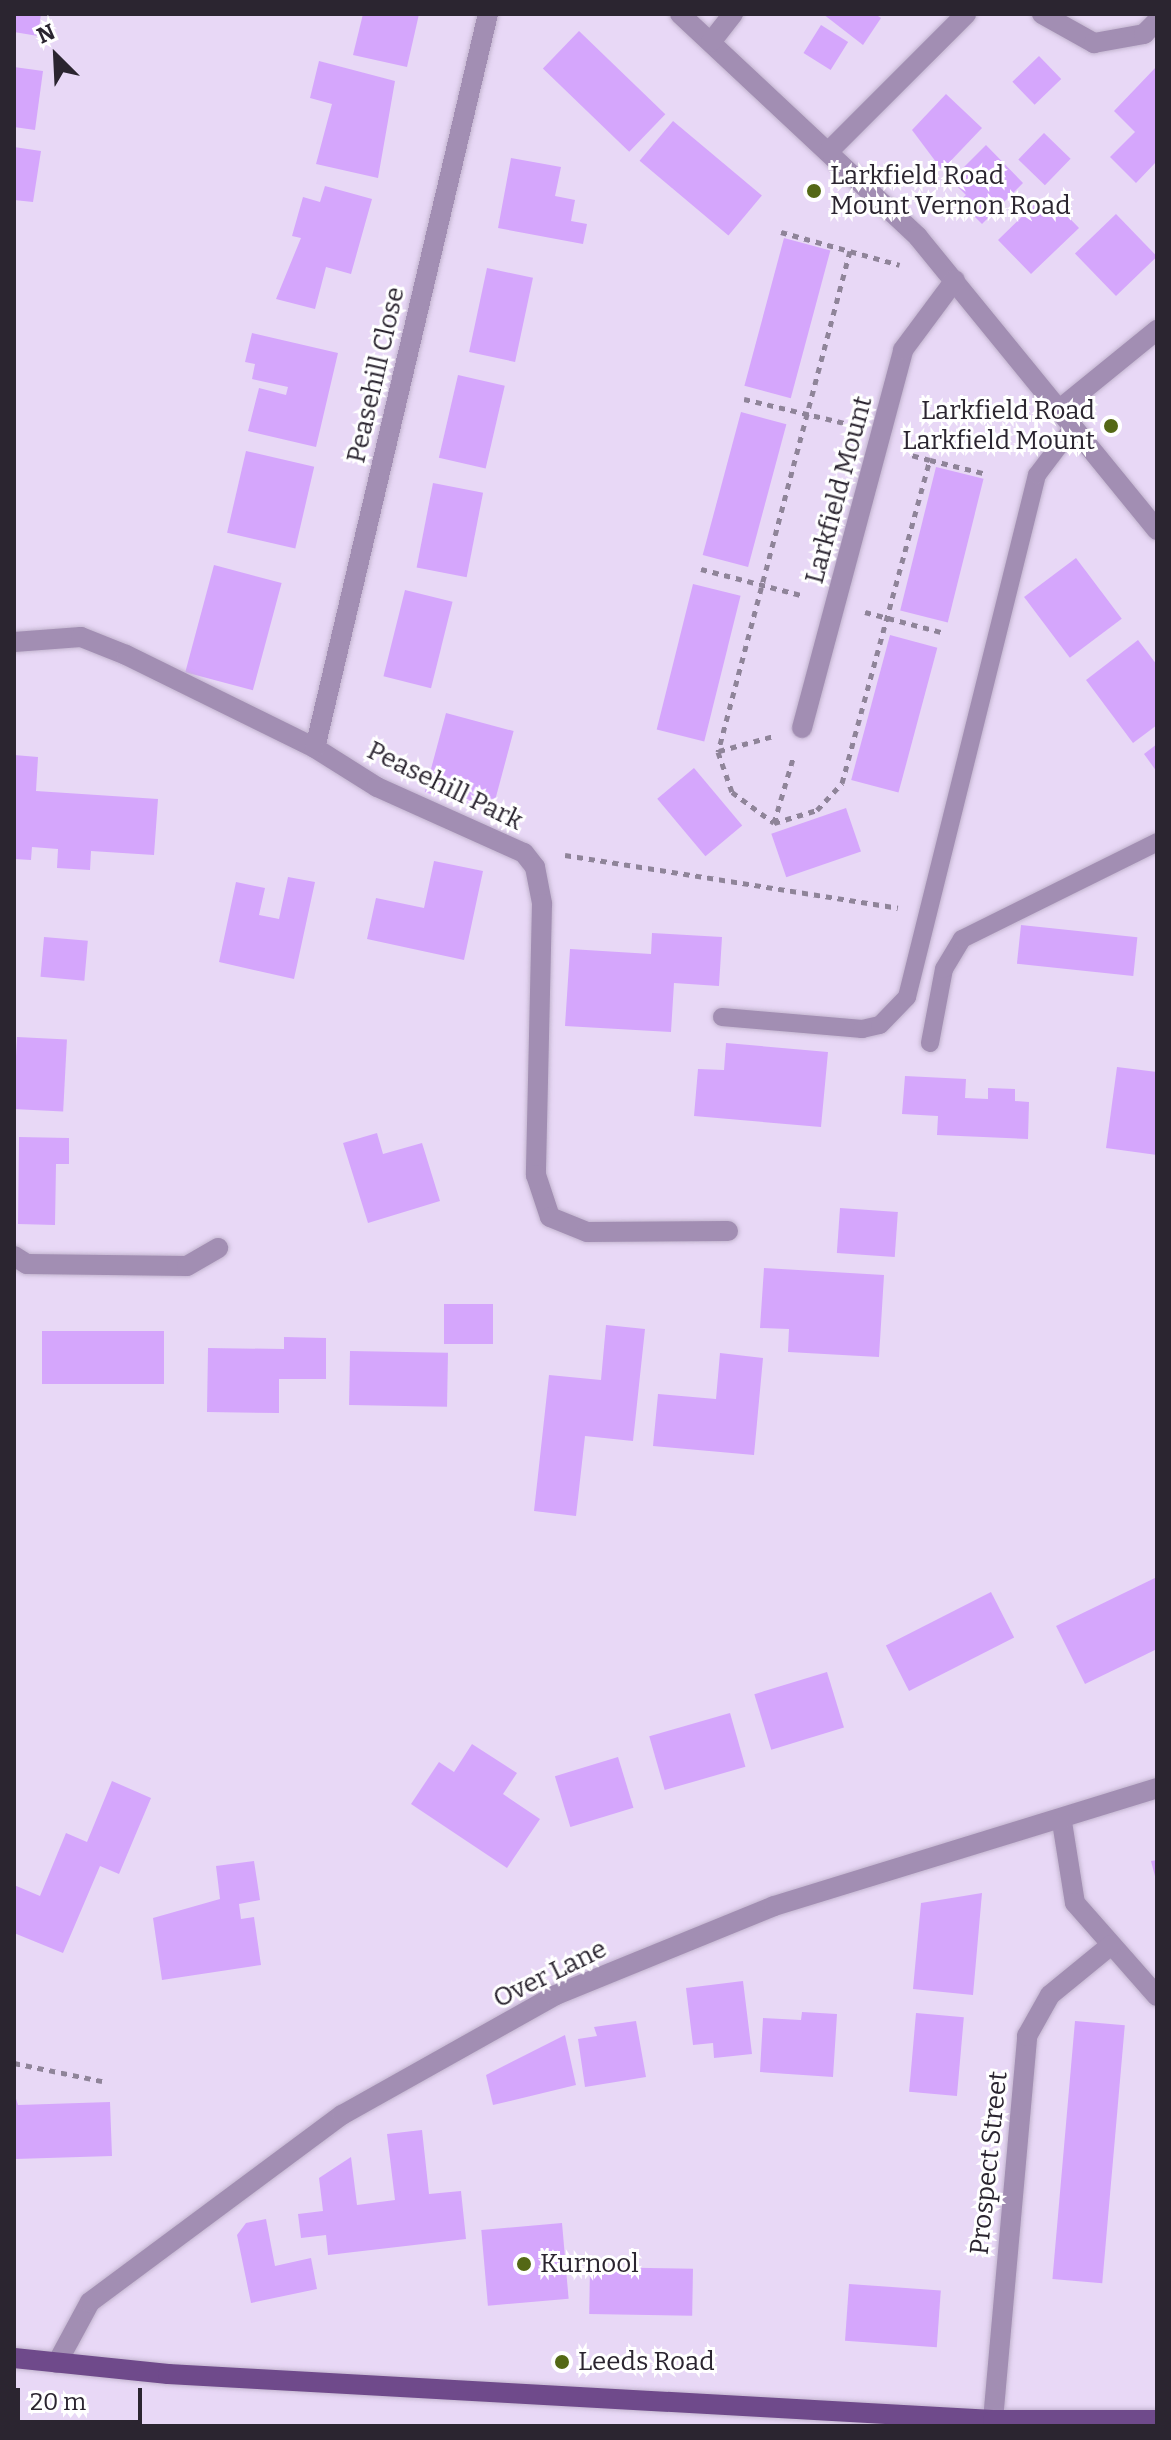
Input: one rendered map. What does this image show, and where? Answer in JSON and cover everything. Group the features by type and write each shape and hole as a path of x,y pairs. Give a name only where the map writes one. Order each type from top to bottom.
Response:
{"main road":[{"path":"14,2358 993,2420 1157,2420"}],"street":[{"name":"Peasehill Close","path":"315,748 488,14"},
{"path":"680,14 829,151 955,280 1157,530"},
{"path":"711,42 733,14"},
{"path":"829,151 966,14"},
{"path":"1042,14 1057,29 1094,43 1144,34 1157,21"},
{"name":"Larkfield Mount","path":"802,728 903,350 955,280"},
{"path":"1061,408 1157,330"},
{"name":"Peasehill Park","path":"14,642 81,637 315,748 377,787 524,853 535,867 542,904 536,1175 550,1217 587,1232 728,1231"},
{"path":"14,1256 27,1264 187,1266 218,1248"},
{"name":"Over Lane","path":"57,2363 90,2302 330,2124 556,1995 774,1906 1062,1822 1157,1788"},
{"path":"1062,1822 1075,1903 1157,1996"},
{"name":"Prospect Street","path":"993,2420 1027,2036 1050,1995 1111,1945"}],"lane":[{"path":"722,1017 880,1025 907,997 1037,475 1074,426"},
{"path":"930,1043 944,969 962,939 1157,842"}],"path":[{"path":"781,232 955,280"},
{"path":"802,728 718,752 850,251"},
{"path":"744,399 882,431"},
{"path":"930,460 983,473"},
{"path":"774,823 802,728"},
{"path":"524,853 929,914"},
{"path":"14,2063 102,2081"}],"building":[{"path":"14,14 41,14 38,36 14,32"},
{"path":"363,14 419,14 407,67 353,55"},
{"path":"823,14 875,14 881,18 863,45"},
{"path":"821,25 848,42 831,70 804,53"},
{"path":"579,31 665,114 629,152 543,68"},
{"path":"1039,56 1061,79 1035,105 1012,82"},
{"path":"319,61 395,81 378,178 316,164 332,104 310,98"},
{"path":"1157,66 1157,161 1136,183 1110,157 1135,132 1114,111"},
{"path":"14,67 43,71 35,130 14,127"},
{"path":"946,94 982,128 942,170 912,130"},
{"path":"673,121 762,196 728,235 640,161"},
{"path":"1044,133 1071,159 1045,185 1018,160"},
{"path":"986,145 1023,183 982,224 959,201 966,195 951,180"},
{"path":"14,147 41,151 33,202 14,200"},
{"path":"511,158 561,167 555,196 575,200 571,221 587,224 583,244 498,228"},
{"path":"325,186 372,199 351,274 326,267 315,309 276,299 301,238 292,236 303,197 320,202"},
{"path":"1052,200 1079,228 1031,274 998,240 1035,204 1042,211"},
{"path":"1116,214 1157,256 1116,296 1075,254"},
{"path":"784,238 830,250 791,398 744,386"},
{"path":"487,268 533,278 515,362 469,352"},
{"path":"252,333 338,353 316,447 248,431 259,388 286,395 288,387 252,379 255,364 245,362"},
{"path":"458,375 505,386 486,469 439,458"},
{"path":"741,412 786,424 748,567 703,555"},
{"path":"246,451 314,467 295,549 227,533"},
{"path":"936,467 984,479 948,622 900,611"},
{"path":"433,483 483,493 467,577 417,567"},
{"path":"1076,558 1122,619 1070,658 1024,597"},
{"path":"214,565 282,583 253,690 185,672"},
{"path":"693,584 741,596 704,741 657,730"},
{"path":"405,590 453,602 431,688 383,676"},
{"path":"890,635 937,648 899,793 851,780"},
{"path":"1138,640 1157,665 1157,725 1133,743 1086,680"},
{"path":"446,713 514,731 492,810 425,792"},
{"path":"1157,744 1157,772 1144,754"},
{"path":"14,755 38,757 36,791 158,799 154,855 91,851 90,870 57,868 58,849 32,847 31,860 14,859"},
{"path":"694,768 742,825 705,856 657,799"},
{"path":"846,808 861,851 786,877 771,834"},
{"path":"434,861 483,871 464,960 367,939 376,898 424,908"},
{"path":"288,877 315,882 294,979 219,962 236,882 265,888 259,915 279,919"},
{"path":"1021,925 1137,937 1133,976 1017,964"},
{"path":"652,933 722,937 719,986 674,983 671,1032 565,1026 570,949 651,954"},
{"path":"44,937 88,941 84,981 41,977"},
{"path":"17,1037 67,1040 63,1112 14,1109"},
{"path":"726,1043 828,1052 821,1127 694,1116 698,1069 724,1070"},
{"path":"1117,1067 1157,1072 1157,1155 1106,1148"},
{"path":"905,1076 966,1079 965,1098 988,1099 988,1088 1015,1089 1015,1101 1029,1102 1028,1139 937,1135 938,1116 902,1114"},
{"path":"377,1133 383,1154 422,1143 440,1201 368,1223 343,1143"},
{"path":"19,1137 69,1138 69,1164 56,1164 55,1225 18,1224"},
{"path":"840,1208 898,1212 895,1257 837,1253"},
{"path":"764,1268 884,1275 879,1357 788,1352 789,1329 760,1328"},
{"path":"444,1304 493,1304 493,1344 444,1344"},
{"path":"606,1325 645,1329 633,1441 585,1436 576,1516 534,1511 549,1375 601,1380"},
{"path":"42,1331 164,1331 164,1384 42,1384"},
{"path":"284,1337 326,1338 326,1379 279,1379 279,1413 207,1412 208,1348 284,1349"},
{"path":"350,1351 448,1353 447,1407 349,1405"},
{"path":"720,1353 763,1358 754,1455 653,1446 658,1394 716,1399"},
{"path":"1157,1577 1157,1649 1085,1684 1056,1626"},
{"path":"991,1592 1014,1637 909,1691 886,1646"},
{"path":"827,1672 844,1727 771,1750 754,1694"},
{"path":"730,1713 745,1767 665,1790 649,1736"},
{"path":"472,1744 517,1773 503,1794 540,1819 507,1868 411,1804 439,1762 454,1772"},
{"path":"618,1757 633,1808 570,1827 555,1776"},
{"path":"112,1781 151,1798 119,1874 100,1866 63,1953 14,1933 14,1885 40,1896 66,1833 87,1842"},
{"path":"1157,1860 1157,1880 1156,1880 1151,1861"},
{"path":"254,1861 260,1900 239,1904 241,1919 254,1917 261,1965 162,1980 153,1918 220,1899 216,1866"},
{"path":"982,1893 973,1995 913,1989 921,1903"},
{"path":"743,1981 752,2054 714,2058 713,2043 693,2045 686,1988"},
{"path":"802,2012 837,2014 833,2077 760,2072 763,2018 801,2020"},
{"path":"916,2013 964,2017 957,2096 909,2092"},
{"path":"636,2021 646,2077 585,2087 578,2039 597,2036 594,2027"},
{"path":"1075,2021 1125,2025 1102,2283 1052,2279"},
{"path":"565,2035 576,2085 493,2105 486,2075"},
{"path":"14,2092 18,2105 110,2102 112,2156 15,2159"},
{"path":"422,2130 429,2194 461,2191 466,2239 328,2255 326,2235 301,2238 298,2214 323,2211 319,2178 351,2157 357,2205 395,2200 387,2134"},
{"path":"266,2219 275,2266 311,2258 317,2289 251,2303 237,2235 246,2223"},
{"name":"Kurnool","path":"562,2223 569,2299 488,2306 481,2230"},
{"path":"590,2267 693,2269 692,2316 589,2314"},
{"path":"849,2284 941,2290 937,2347 845,2341"},
{"path":"14,2410 18,2421 41,2426 14,2426"}],"place":[{"name":"Larkfield Road Mount Vernon Road","path":"814,191"},
{"name":"Larkfield Road Larkfield Mount","path":"1111,426"},
{"name":"Kurnool","path":"524,2264"},
{"name":"Leeds Road","path":"562,2362"}]}
